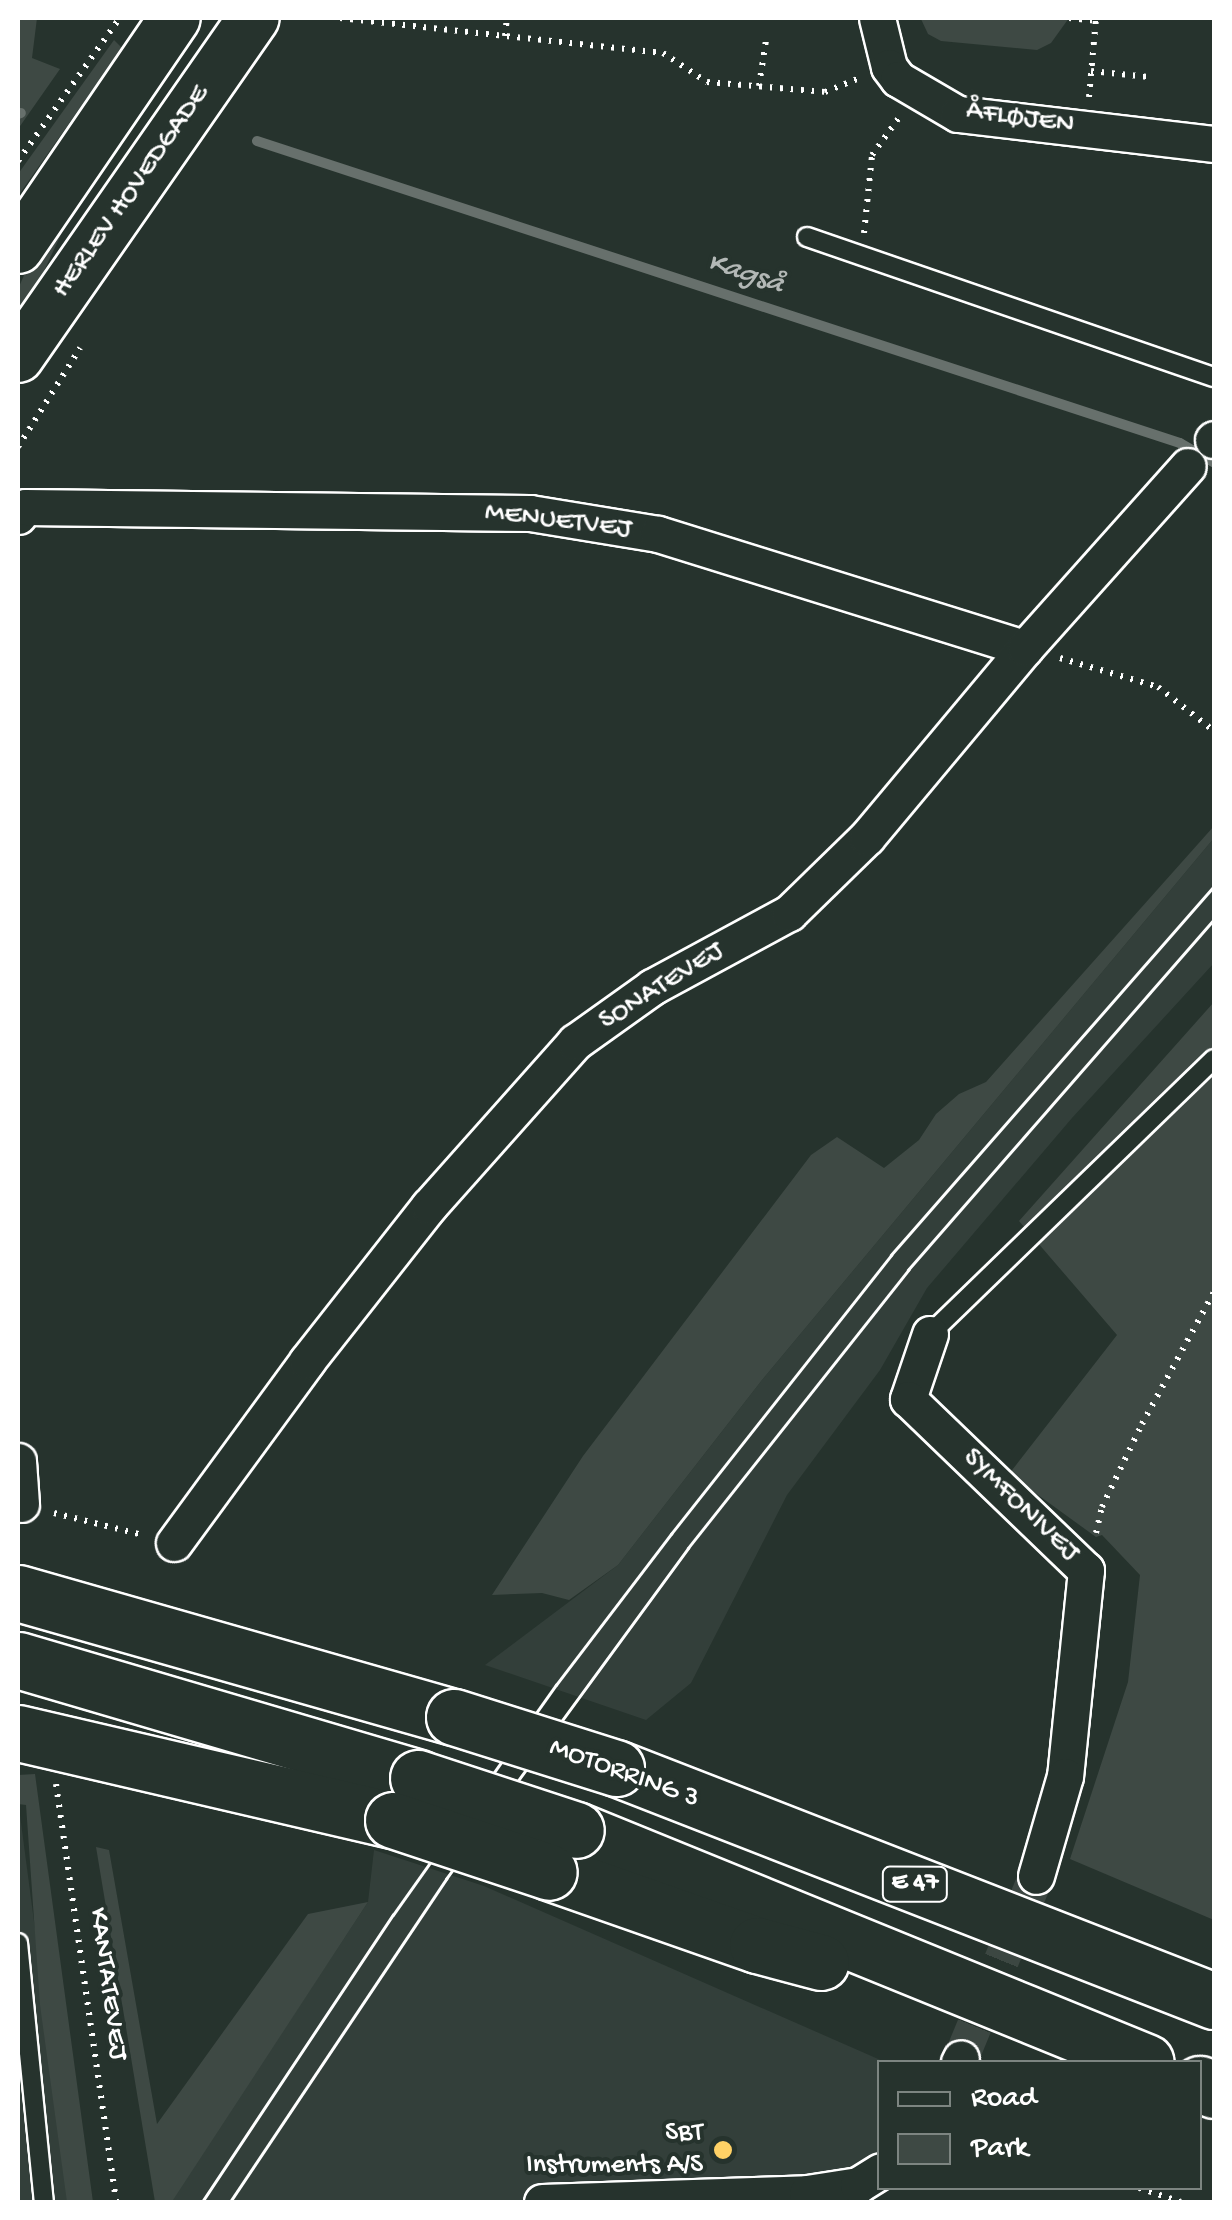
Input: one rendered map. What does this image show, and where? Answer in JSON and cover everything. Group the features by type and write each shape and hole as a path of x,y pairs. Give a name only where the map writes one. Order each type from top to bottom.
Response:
{"highway":[{"name":"MOTORRING 3","path":"18,1593 454,1716 616,1768 1214,2001"},
{"path":"18,1660 562,1851 757,1945 1042,2020 1141,2060"},
{"path":"18,1733 405,1799"}],"main road":[{"path":"18,248 175,18"},
{"name":"HERLEV HOVEDGADE","path":"18,357 245,21"}],"street":[{"path":"878,18 889,66"},
{"name":"ÅFLØJEN","path":"889,66 898,79 958,114 1214,144"},
{"name":"SONATEVEJ","path":"174,1543 307,1361 429,1206 576,1042 652,987 789,912 867,837 1025,648 1188,466"},
{"name":"MENUETVEJ","path":"18,516 24,507 530,513 658,534 1025,648"},
{"name":"SYMFONIVEJ","path":"930,1334 908,1399 1086,1570 1065,1776 1036,1876"},
{"path":"18,1461 21,1504"},
{"path":"542,2202 807,2193 858,2185 877,2174"}],"lane":[{"path":"807,236 1214,377"},
{"path":"930,1334 1214,1059"},
{"path":"18,1943 44,2202"}],"path":[{"path":"18,160 120,18"},
{"path":"340,18 663,53 707,82 825,92 889,66"},
{"path":"505,36 508,18"},
{"path":"1069,18 1096,19 1086,128"},
{"path":"759,86 766,40"},
{"path":"1091,71 1149,77"},
{"path":"862,254 872,155 918,90"},
{"path":"1025,648 1158,687 1214,731"},
{"path":"1086,1570 1102,1506 1214,1292"},
{"path":"21,1504 174,1543"},
{"name":"KANTATEVEJ","path":"54,1773 116,2202"},
{"path":"1145,2190 1180,2202"}],"shaded area":[{"path":"1214,838 1214,963 1072,1118 927,1288 880,1370 787,1495 691,1683 646,1720 485,1665 618,1565 762,1380"},
{"path":"18,1800 71,2202 18,2202"},
{"path":"374,1850 484,1886 880,2060 877,2060 877,2157 845,2202 170,2202 368,1902"}],"green space":[{"path":"18,18 37,18 32,58 60,69 18,129"},
{"path":"1069,18 1051,43 1037,50 941,41 928,34 921,19"},
{"path":"114,40 122,48 18,196 18,174"},
{"path":"80,194 18,316 18,289 52,211"},
{"path":"1214,826 1214,838 762,1380 618,1565 569,1600 542,1593 492,1595 583,1456 811,1155 837,1137 884,1168 919,1140 936,1114 959,1094 986,1082"},
{"path":"1214,1002 1214,1920 1070,1859 1128,1682 1140,1575 1102,1535 1096,1537 1009,1474 1117,1335 1019,1221"},
{"path":"35,1774 93,2202 67,2202 40,2005 26,1805 18,1804 18,1775"},
{"path":"96,1847 109,1850 157,2124 308,1914 368,1902 173,2200 155,2202"}],"waterway":[{"name":"Kagså","path":"257,141 1180,443 1214,463"}],"tunnel":[{"path":"961,2058 1036,1876"}],"tram line":[{"path":"202,2202 393,1915 556,1685 671,1534 891,1255 1214,886"},
{"path":"230,2202 446,1879 688,1548 908,1270 1214,919"}],"place":[{"name":"SBT Instruments A/S","path":"723,2150"}]}
